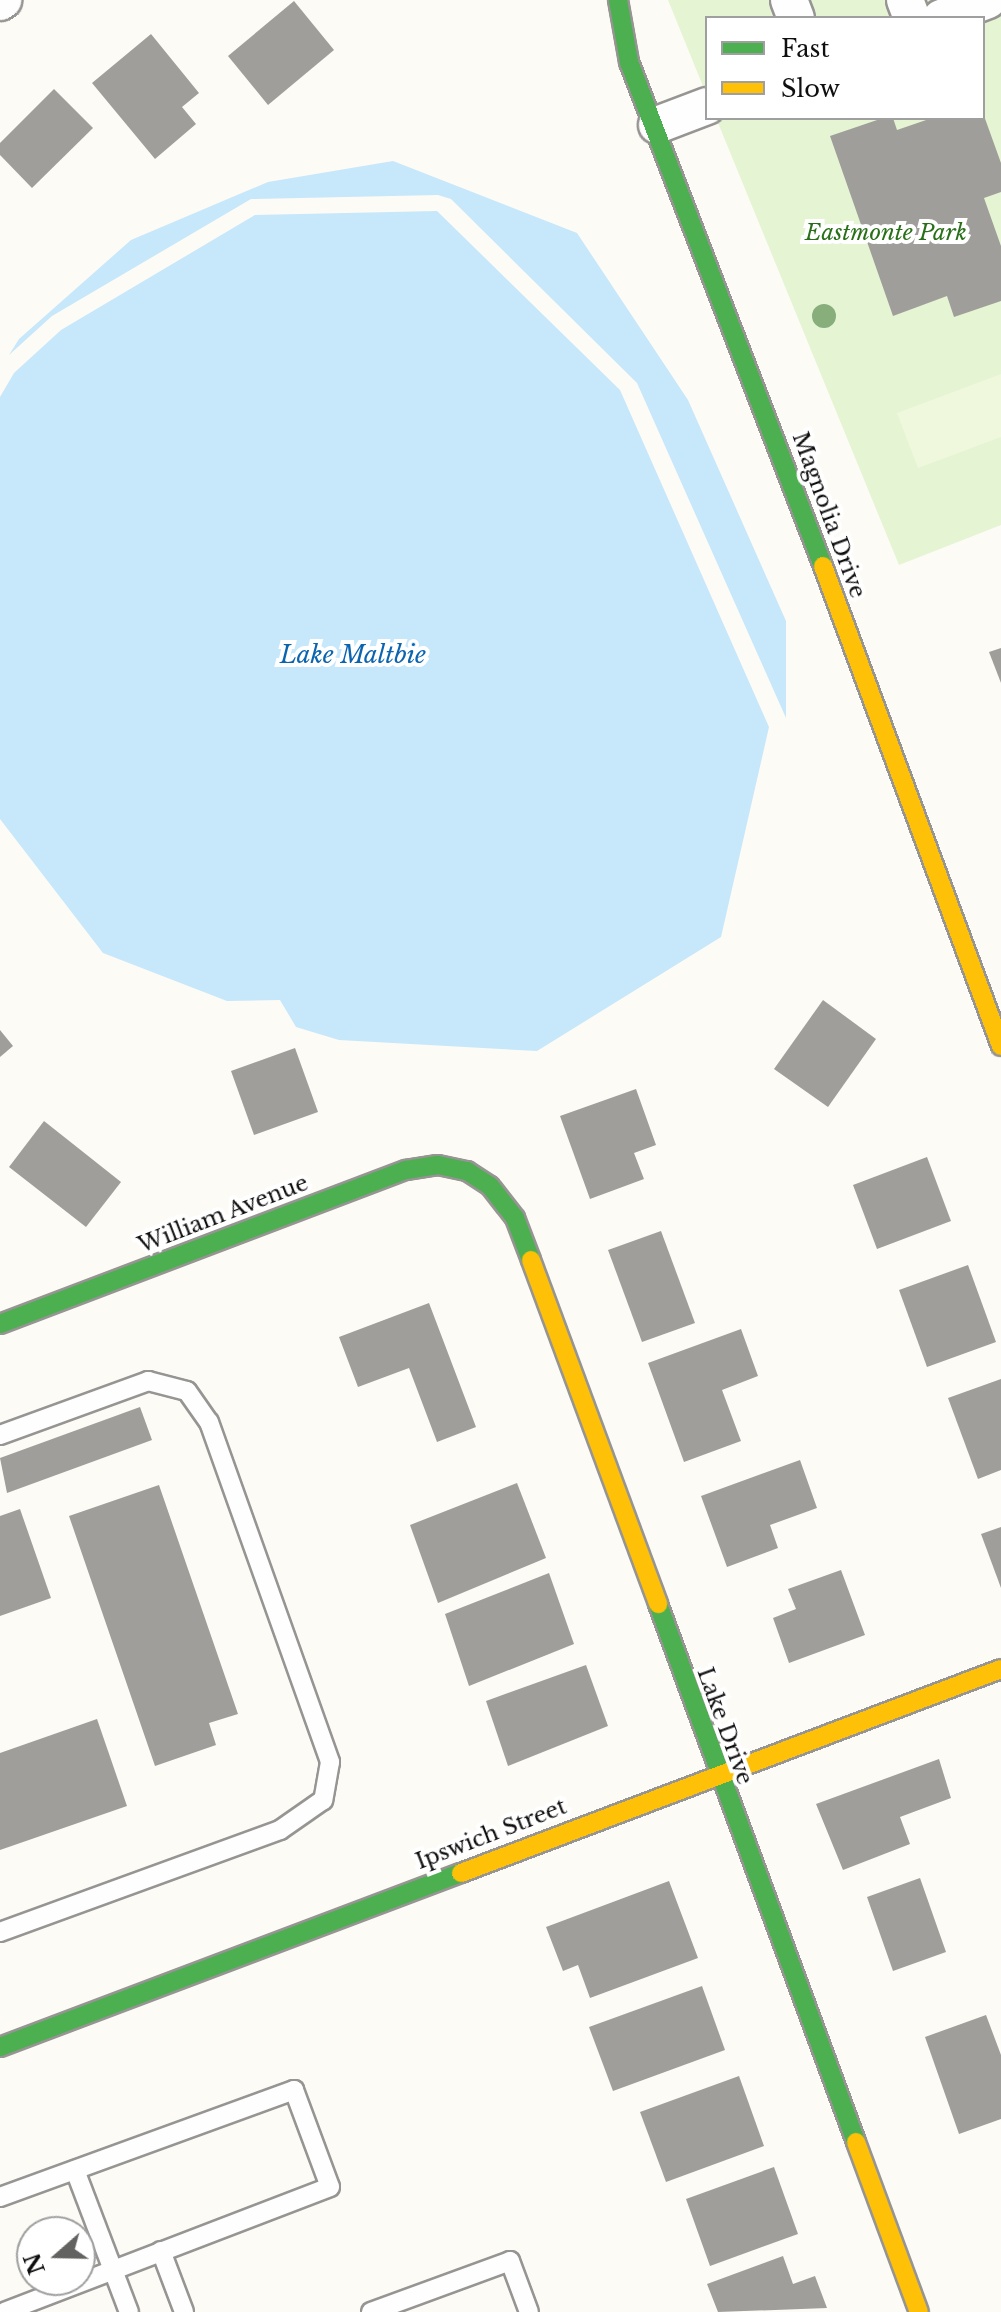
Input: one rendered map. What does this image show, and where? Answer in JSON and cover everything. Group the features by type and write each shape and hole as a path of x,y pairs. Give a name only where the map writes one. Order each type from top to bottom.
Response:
{"street":[{"name":"Magnolia Drive","path":"618,0 629,62 657,125 1001,1046"},
{"path":"946,16 988,0"},
{"path":"657,125 705,107"},
{"name":"William Avenue","path":"0,1324 406,1170 438,1165 467,1171"},
{"name":"Lake Drive","path":"467,1171 490,1186 515,1218 717,1773 919,2312"},
{"name":"Ipswich Street","path":"0,2047 717,1773 1001,1669"}],"lane":[{"path":"0,1435 148,1381 187,1391 209,1422 330,1762 323,1800 280,1830 0,1932"},
{"path":"0,2197 294,2090 330,2187 5,2312"},
{"path":"75,2170 129,2312"},
{"path":"161,2251 184,2312"},
{"path":"371,2312 510,2261 529,2312"}],"green space":[{"name":"Eastmonte Park","path":"668,0 1001,0 1001,525 899,565 717,120 985,120 985,16 705,16 705,91"},
{"path":"1001,374 1001,437 918,468 897,413"}],"water":[{"path":"393,161 577,233 688,400 786,621 786,718 637,383 451,199 438,195 251,199 52,316 9,355 19,339 131,240 268,182"},
{"name":"Lake Maltbie","path":"437,211 620,390 769,727 721,937 537,1051 339,1040 296,1027 280,1000 227,1001 103,953 0,819 0,397 14,373 61,330 255,215"}],"building":[{"path":"294,1 334,50 268,105 228,56"},
{"path":"151,34 199,93 182,107 196,124 155,159 92,83"},
{"path":"54,89 93,128 32,188 0,155 0,143"},
{"path":"985,119 1001,163 1001,192 984,198 1001,246 1001,301 954,317 947,296 893,316 830,136 877,120 894,120 897,130 926,120"},
{"path":"1001,648 1001,683 989,652"},
{"path":"823,1000 876,1039 828,1107 774,1069"},
{"path":"0,1030 13,1046 0,1057"},
{"path":"295,1048 318,1112 254,1135 231,1071"},
{"path":"636,1089 656,1145 634,1153 644,1179 590,1199 560,1116"},
{"path":"44,1121 121,1182 86,1227 9,1167"},
{"path":"927,1157 951,1221 877,1249 853,1185"},
{"path":"661,1231 695,1323 642,1342 608,1250"},
{"path":"968,1265 996,1342 927,1367 899,1290"},
{"path":"429,1303 476,1427 437,1442 409,1368 358,1387 339,1337"},
{"path":"741,1329 758,1376 722,1390 741,1441 684,1462 648,1363"},
{"path":"1001,1379 1001,1470 978,1479 948,1398"},
{"path":"140,1407 152,1440 7,1493 0,1458"},
{"path":"800,1460 817,1508 770,1525 778,1548 727,1567 701,1496"},
{"path":"517,1483 546,1558 438,1603 410,1525"},
{"path":"159,1485 238,1714 209,1723 216,1745 155,1766 69,1516"},
{"path":"20,1509 51,1598 0,1616 0,1516"},
{"path":"1001,1527 1001,1588 981,1534"},
{"path":"841,1570 865,1635 789,1663 773,1618 796,1609 788,1589"},
{"path":"549,1573 574,1644 469,1686 445,1614"},
{"path":"586,1665 608,1726 508,1766 486,1701"},
{"path":"97,1719 127,1806 0,1850 0,1753"},
{"path":"939,1759 951,1798 900,1817 910,1844 843,1870 816,1804"},
{"path":"920,1878 946,1952 893,1971 867,1897"},
{"path":"669,1881 698,1958 590,1998 578,1965 563,1971 546,1927"},
{"path":"702,1986 725,2050 613,2091 589,2027"},
{"path":"986,2015 1001,2055 1001,2119 959,2134 925,2037"},
{"path":"739,2076 764,2146 666,2182 640,2112"},
{"path":"774,2167 798,2234 710,2266 686,2199"},
{"path":"783,2256 793,2284 815,2276 827,2308 718,2312 707,2284"}],"traffic: fast":[{"path":"618,0 629,62 823,566"},
{"path":"0,1324 406,1170 438,1165 467,1171 490,1186 515,1218 531,1260"},
{"path":"658,1604 856,2142"},
{"path":"0,2047 461,1873"}],"traffic: slow":[{"path":"823,566 1001,1046"},
{"path":"531,1260 658,1604"},
{"path":"461,1873 1001,1669"},
{"path":"856,2142 919,2312"}]}
